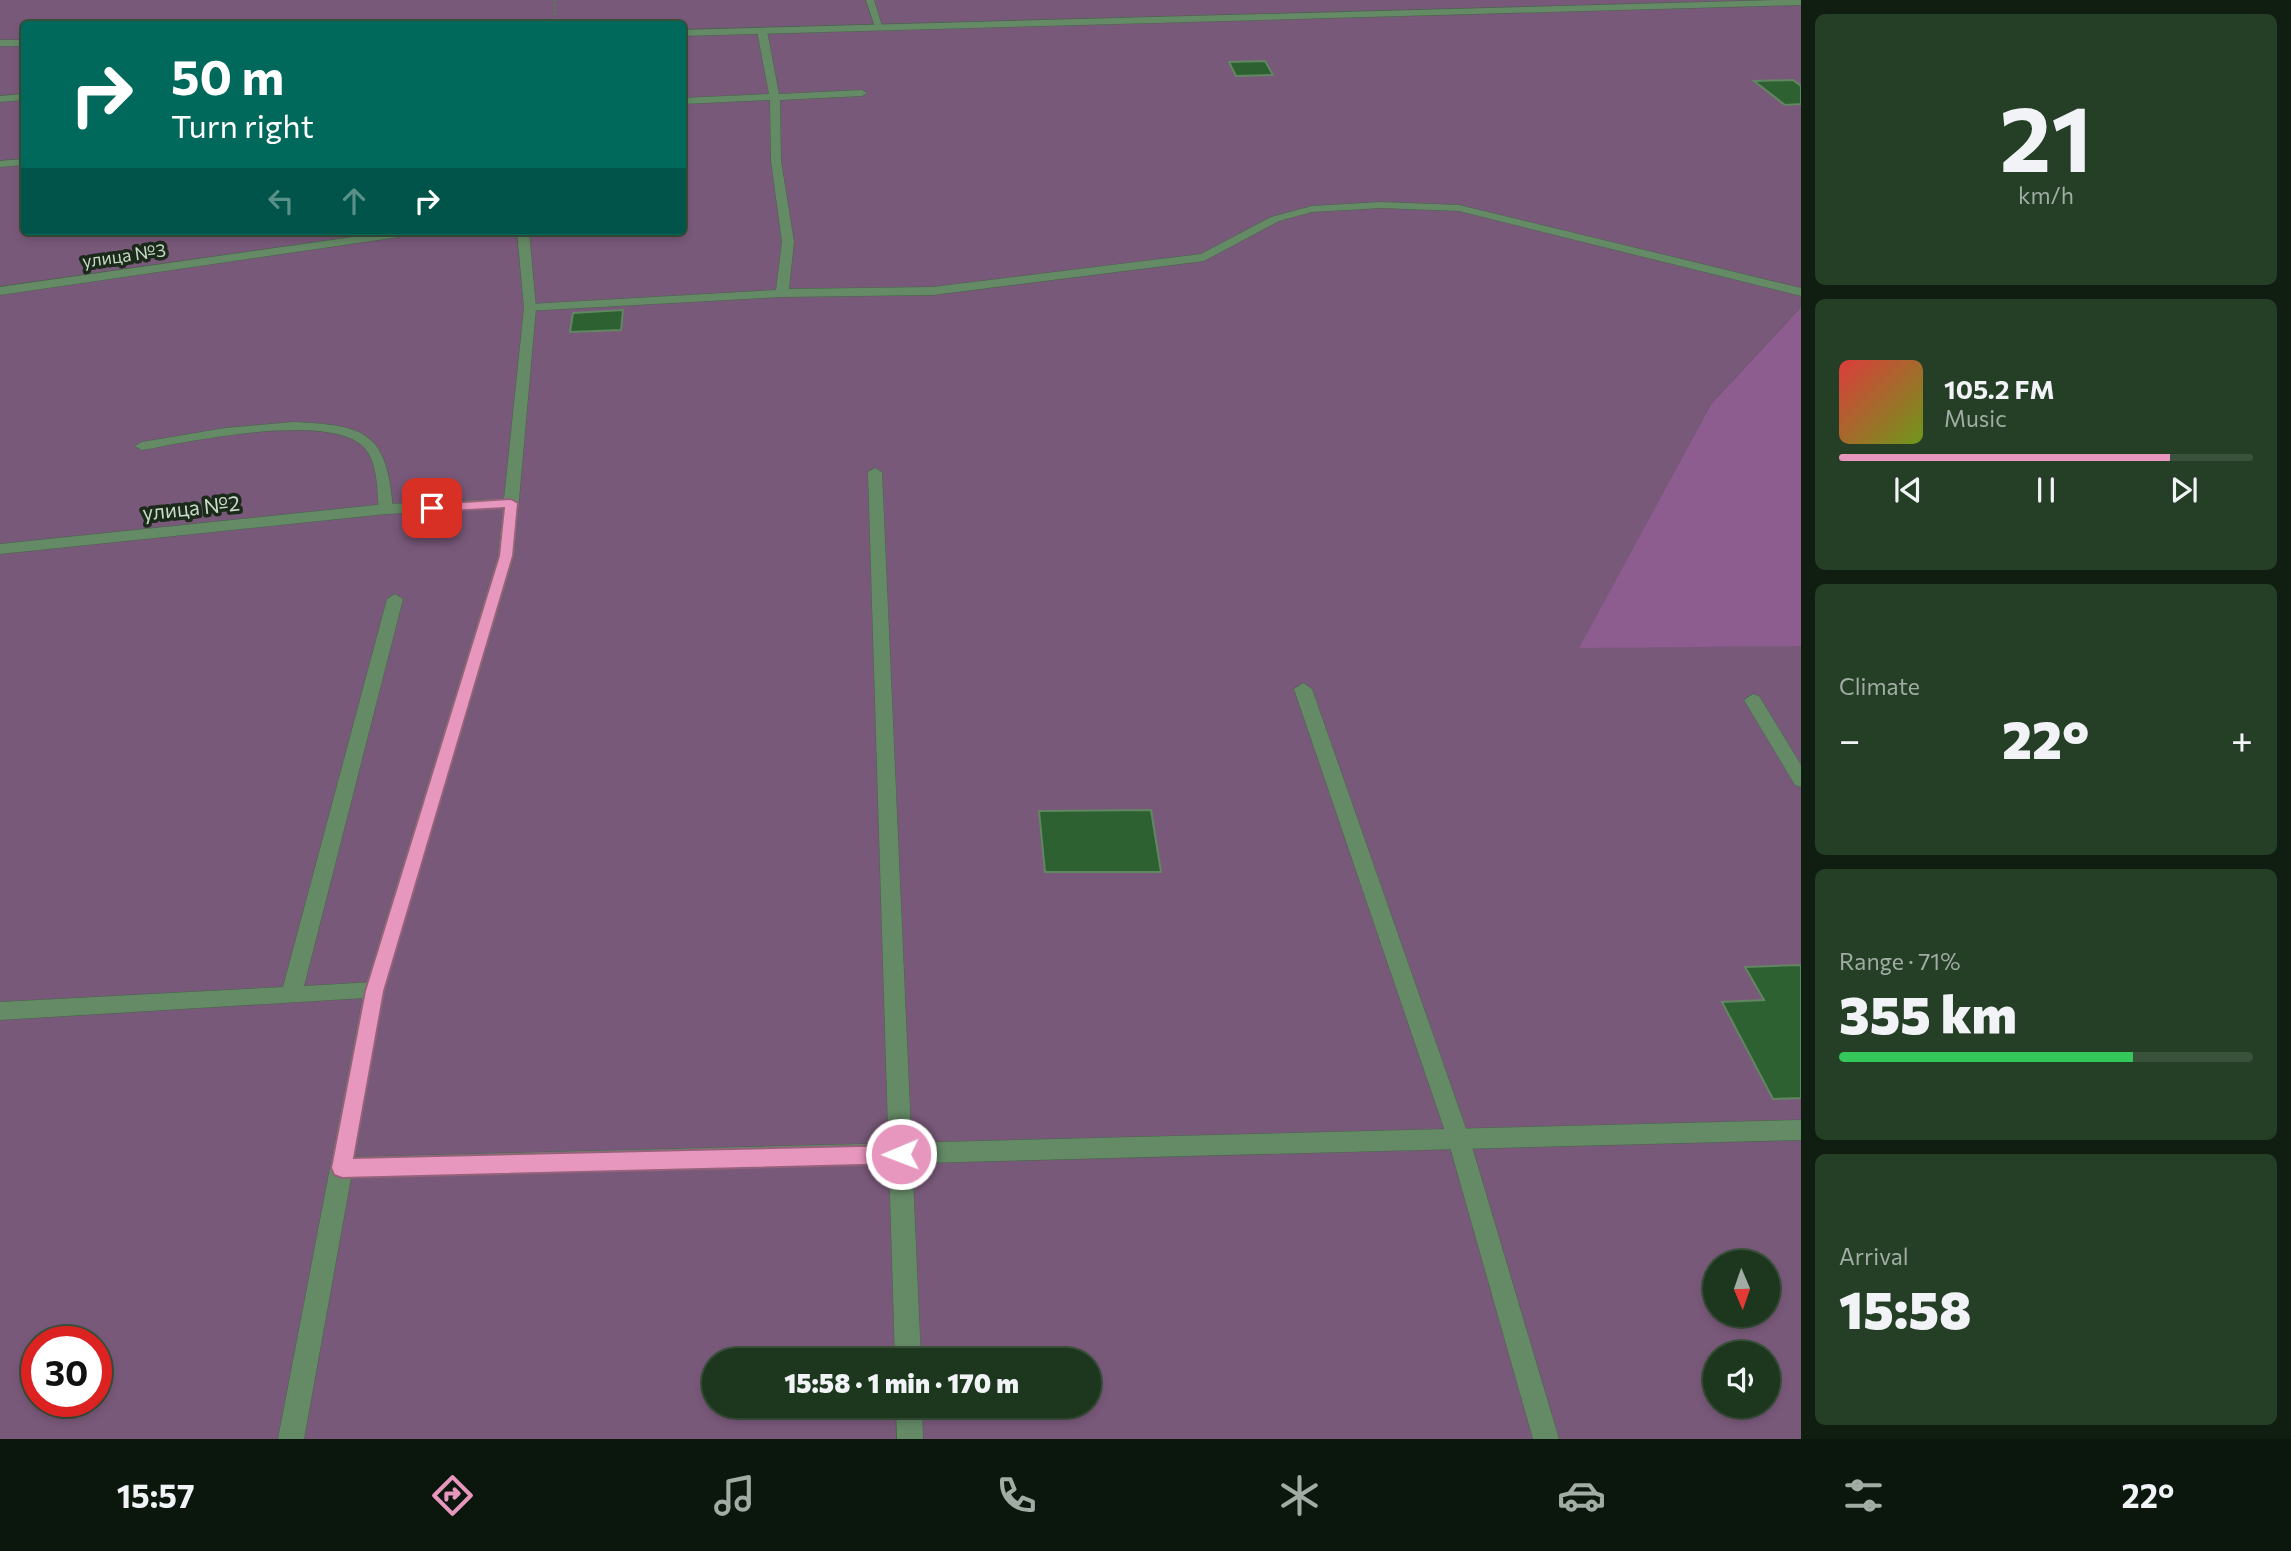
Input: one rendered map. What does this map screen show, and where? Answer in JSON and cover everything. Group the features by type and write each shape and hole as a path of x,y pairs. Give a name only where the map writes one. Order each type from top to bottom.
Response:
{"street":[{"path":"870,0 880,27"},
{"path":"686,33 1801,2"},
{"path":"762,31 775,97 776,161 788,242 782,293"},
{"path":"0,43 21,43"},
{"path":"686,101 862,93"},
{"path":"0,99 21,97"},
{"path":"0,164 21,162"},
{"path":"530,308 782,293 933,291 1204,257 1287,216 1312,209 1381,205 1459,208 1801,292"},
{"name":"улица №3","path":"0,290 391,235"},
{"path":"291,1439 374,991 506,556 530,308 523,235"},
{"path":"142,446 266,425 350,431 370,443 382,468 386,509"},
{"path":"875,472 908,1348"},
{"name":"улица №2","path":"0,549 76,539 386,509 511,503"},
{"path":"291,995 395,599"},
{"path":"1303,689 1460,1139 1546,1439"},
{"path":"1753,700 1801,780"},
{"path":"0,1011 374,991"},
{"path":"342,1168 1801,1130"},
{"path":"909,1418 910,1439"}],"path":[{"path":"555,0 555,21"}],"shaded area":[{"path":"0,0 1801,0 1801,307 1711,404 1580,647 1801,646 1801,1439 0,1439"},
{"path":"1801,307 1801,646 1579,648 1711,404"}],"building":[{"path":"1265,61 1273,75 1236,76 1229,62"},
{"path":"1793,80 1801,86 1801,104 1785,105 1754,81"},
{"path":"623,310 621,330 570,332 573,313"},
{"path":"1151,810 1161,872 1045,872 1039,811"},
{"path":"1801,965 1801,1098 1773,1099 1722,1002 1764,1000 1745,967"}],"route":[{"path":"432,508 511,503 506,556 374,991 342,1168 901,1154"}]}
